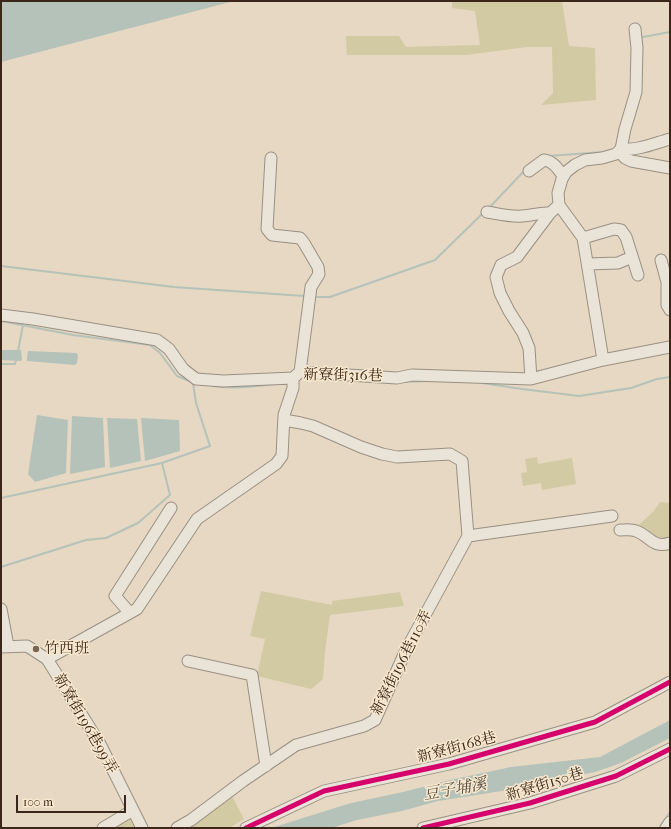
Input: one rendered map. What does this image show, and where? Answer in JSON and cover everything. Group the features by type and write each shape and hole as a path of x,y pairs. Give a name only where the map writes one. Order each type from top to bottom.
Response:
{"street":[{"path":"531,379 529,348 524,333 509,311 500,293 496,277 502,265 516,257 555,209 558,193 566,172 585,160 602,158 616,154 620,150 636,92 637,48 635,29"},
{"path":"620,150 635,149 670,139"},
{"path":"620,150 625,158 631,161 670,168"},
{"path":"1,315 157,340 169,348 183,369 196,379 223,381 297,375 311,287 319,274 318,268 300,238 272,235 266,229 271,158"},
{"path":"529,171 544,160 548,160 553,163 564,176"},
{"path":"487,212 507,216 524,216 555,209"},
{"path":"555,209 583,238 603,360"},
{"path":"583,238 614,229 622,230 626,237 638,275"},
{"path":"588,264 618,263 632,257"},
{"path":"660,260 667,282 667,305 670,310"},
{"name":"新寮街316巷","path":"47,659 137,609 197,519 276,464 282,456 284,415 297,375 397,378 412,375 531,379 603,360 670,347"},
{"path":"284,420 313,426 361,447 382,454 397,456 450,454 462,461 468,536 612,516"},
{"path":"130,613 115,596 171,508"},
{"path":"620,530 635,530 654,543 662,546 670,543"},
{"name":"新寮街196巷110弄","path":"177,828 191,820 296,745 364,726 375,720 406,650 468,536"},
{"path":"1,609 4,646 27,646 47,659"},
{"name":"新寮街196巷99弄","path":"47,659 100,744 142,828"},
{"path":"188,662 252,676 266,766"},
{"name":"新寮街168巷","path":"246,828 324,791 449,764 595,722 670,682"},
{"name":"新寮街150巷","path":"422,828 530,803 616,776 670,749"},
{"path":"103,828 133,810"},
{"path":"666,828 670,822"}],"shaded area":[{"path":"452,1 562,1 569,46 595,48 596,100 541,105 553,93 552,47 527,47 466,55 347,55 346,36 399,36 406,47 480,45 475,11 452,8"},
{"path":"537,457 538,464 572,458 576,484 542,490 541,483 523,486 521,473 527,472 525,459"},
{"path":"660,502 670,503 670,543 663,545 635,528 653,512"},
{"path":"261,591 332,605 332,601 400,592 404,606 330,615 323,679 311,689 257,676 265,639 250,636"},
{"path":"231,794 244,819 229,828 186,828"},
{"path":"130,817 136,828 113,828"}],"water":[{"path":"1,1 234,1 1,62"},
{"path":"1,350 21,350 22,360 1,360"},
{"path":"28,351 77,353 77,363 75,365 27,361"},
{"path":"37,415 68,420 66,473 35,482 28,474"},
{"path":"72,416 103,418 105,467 70,474"},
{"path":"107,418 137,419 141,461 110,468"},
{"path":"141,418 179,420 180,451 145,461"},
{"name":"豆子埔溪","path":"670,720 670,738 621,763 595,772 508,790 438,801 402,811 357,820 331,828 271,828 351,803 450,780 511,767 600,757"}],"waterway":[{"path":"643,37 670,32"},
{"path":"548,156 603,152"},
{"path":"488,209 525,170"},
{"path":"316,297 330,297 435,260 483,213"},
{"path":"1,266 174,287 304,296"},
{"path":"1,321 73,335 150,345 160,353 177,376 192,382"},
{"path":"18,351 23,325"},
{"path":"1,364 15,364 16,360"},
{"path":"482,383 579,396 631,388 657,379 670,377"},
{"path":"403,382 426,381"},
{"path":"1,567 86,540 106,538 138,523 170,495 162,463 210,446 196,403 193,383"},
{"path":"212,386 242,387 273,384"},
{"path":"1,498 162,463"},
{"path":"659,828 670,812"}],"cycle path":[{"path":"246,828 324,791 449,764 595,722 670,682"},
{"path":"423,828 530,803 616,776 670,749"}],"place":[{"name":"竹西班","path":"36,649"}]}
